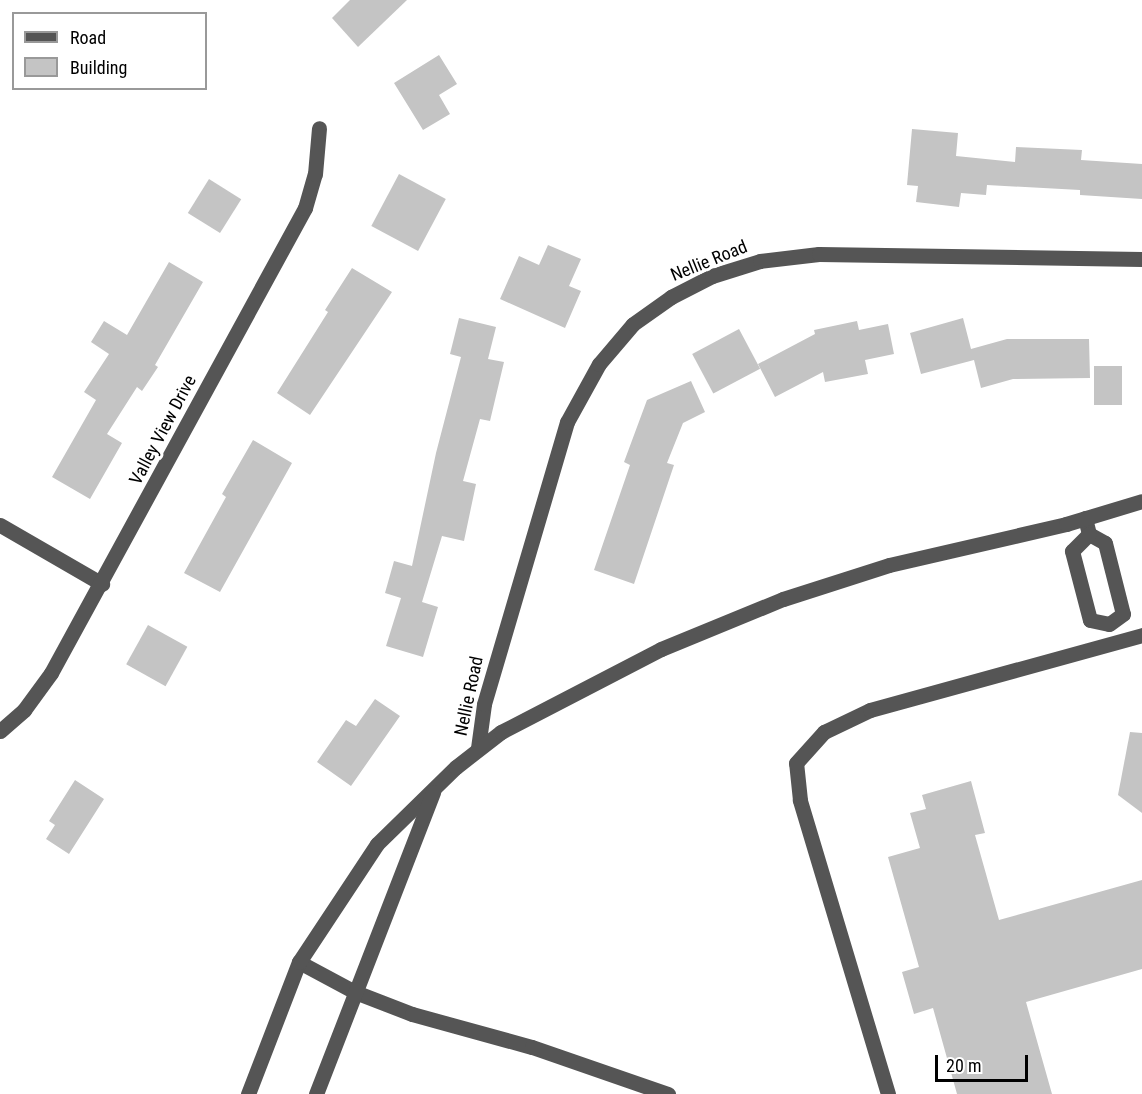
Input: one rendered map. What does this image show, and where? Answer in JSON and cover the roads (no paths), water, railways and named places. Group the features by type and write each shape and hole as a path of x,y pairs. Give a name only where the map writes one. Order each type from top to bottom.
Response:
{"street":[{"name":"Valley View Drive","path":"0,731 24,710 51,673 102,584 305,208 315,174 319,128"},
{"name":"Nellie Road","path":"248,1094 299,962 377,844 435,786 478,748 484,704 567,422 598,364 633,324 671,297 712,276 760,261 819,254 1142,259"},
{"path":"478,748 524,720 603,682 661,649 742,614 889,565 1085,518 1142,501"},
{"path":"1085,518 1089,534 1105,543 1123,614 1109,624 1090,620 1072,551 1089,534"},
{"path":"0,525 102,584"},
{"path":"1109,624 1116,642"},
{"path":"888,1094 800,800 796,763 824,732 870,710 1142,635"},
{"name":"Nellie Road","path":"316,1094 435,786"},
{"path":"299,962 355,992 412,1014 532,1047 669,1094"}]}
